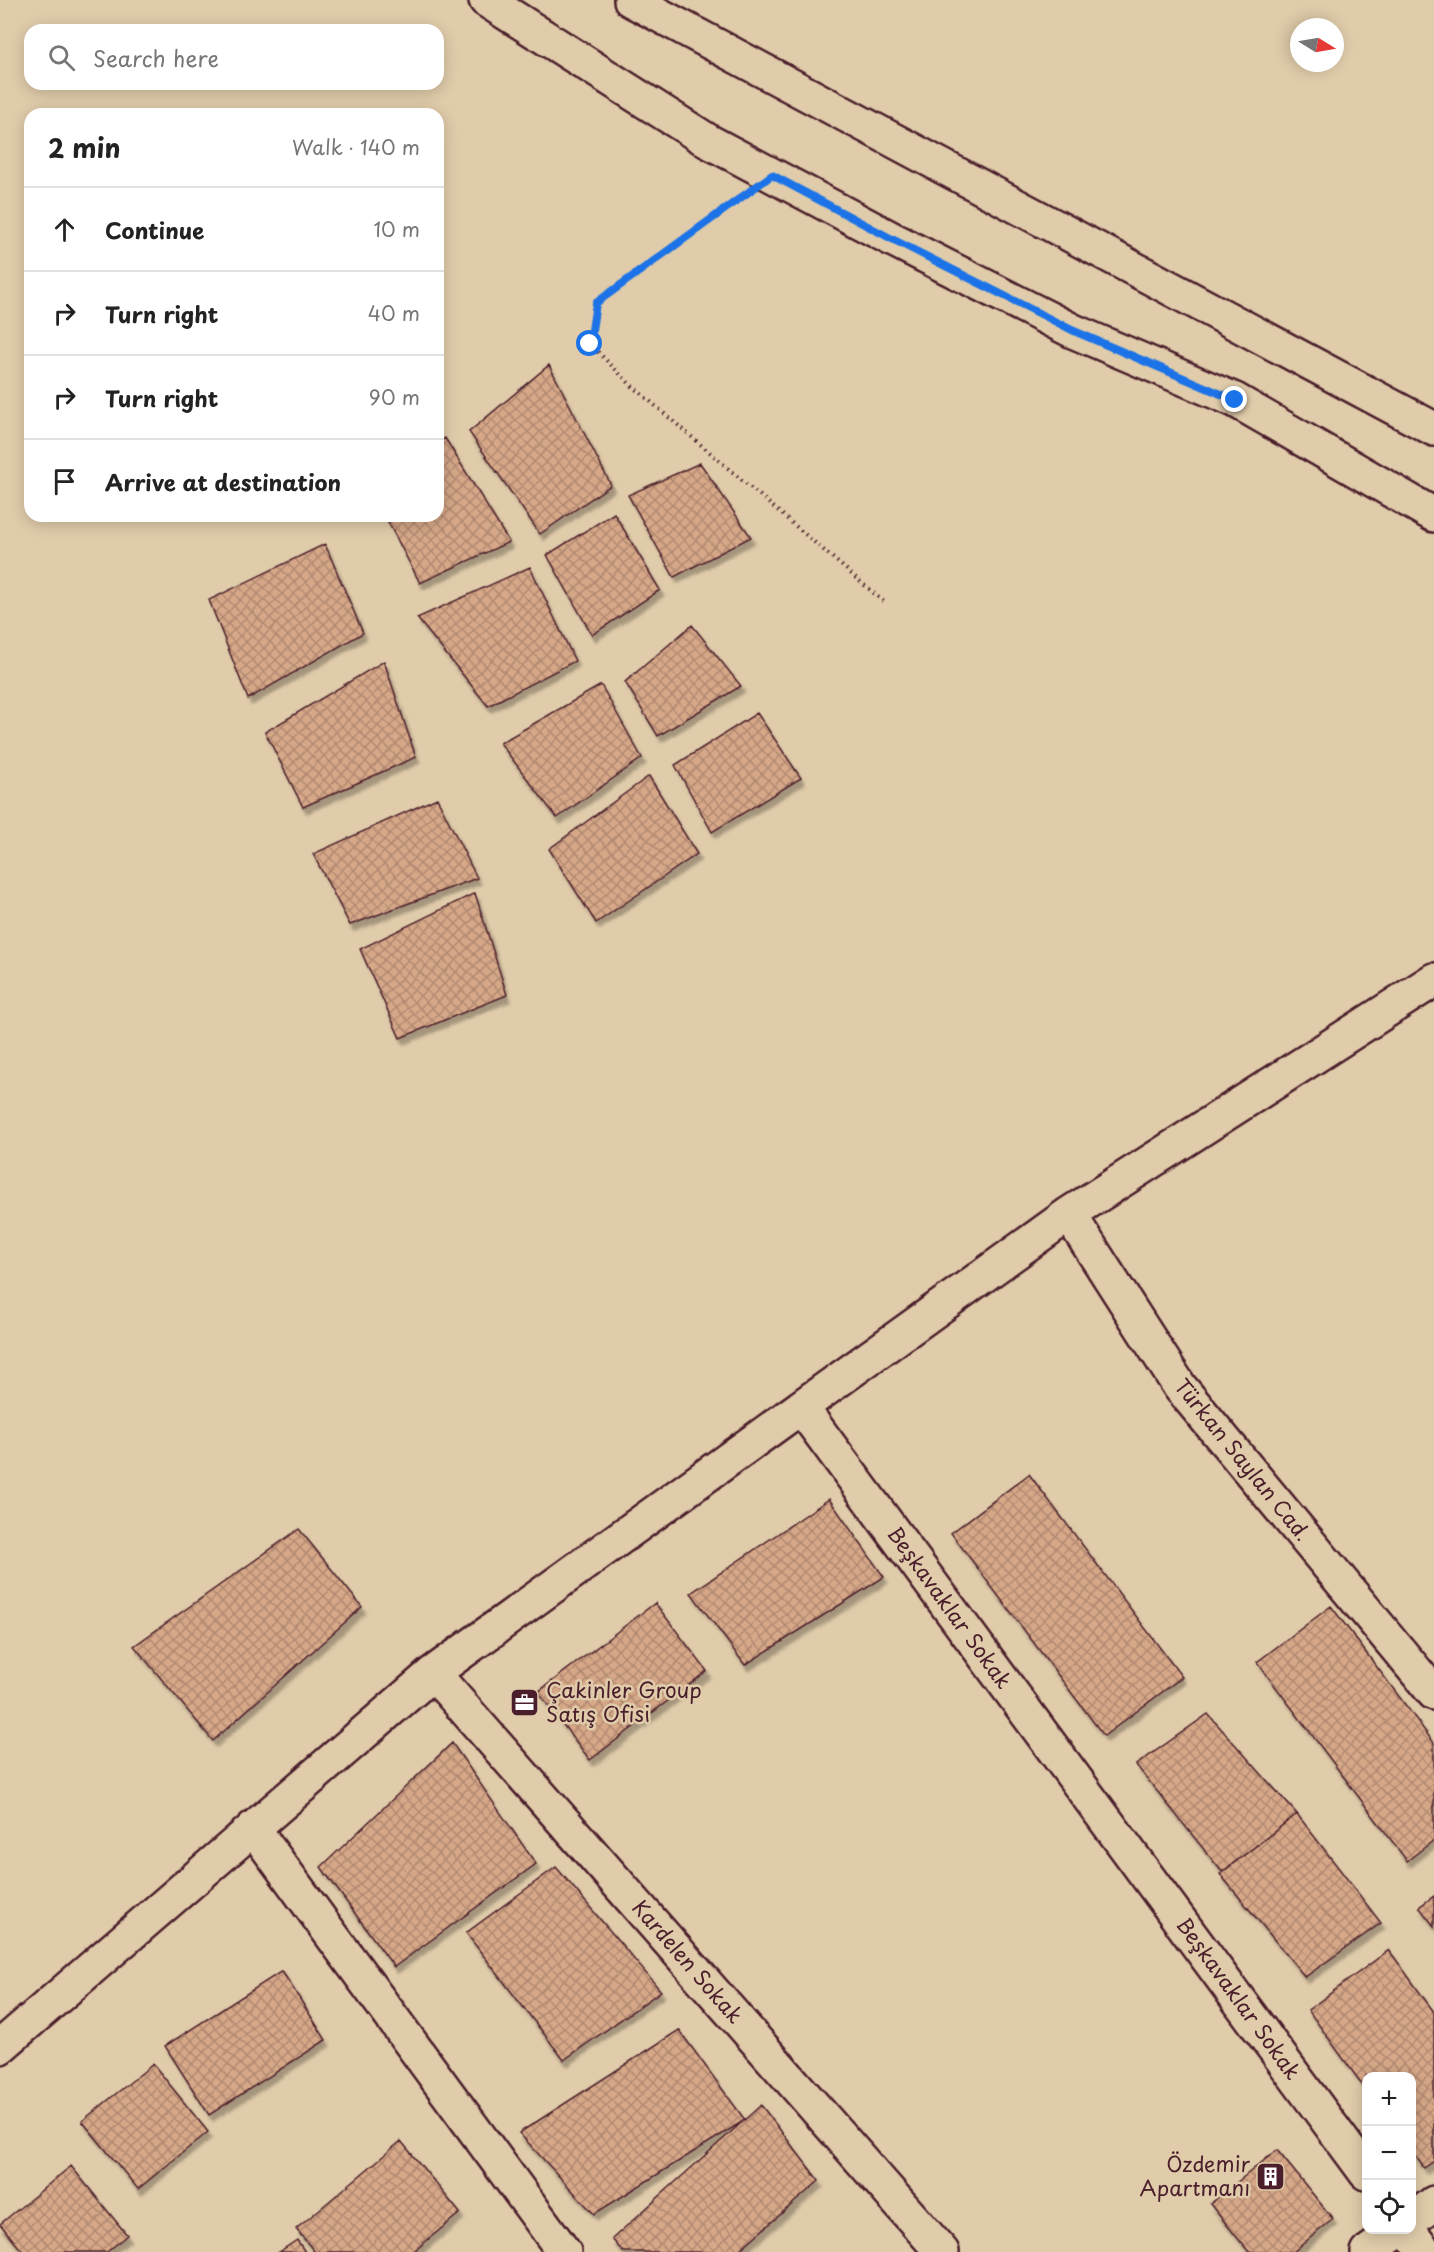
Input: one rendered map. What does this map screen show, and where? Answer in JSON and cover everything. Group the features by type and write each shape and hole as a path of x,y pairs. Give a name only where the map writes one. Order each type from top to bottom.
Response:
{"street":[{"path":"486,0 708,141 892,239 1074,331 1235,400 1434,515"},
{"path":"631,0 1434,429"},
{"path":"0,2047 433,1672 1069,1214 1434,980"},
{"name":"Türkan Saylan Cad.","path":"1069,1214 1180,1387 1434,1693"},
{"name":"Beşkavaklar Sokak","path":"801,1407 1362,2168"},
{"name":"Kardelen Sokak","path":"433,1672 942,2252"},
{"path":"253,1828 564,2252"},
{"path":"1416,2217 1434,2203"},
{"path":"1368,2252 1392,2234"},
{"path":"1412,2234 1425,2252"}],"path":[{"path":"772,175 596,303 590,344 630,384 885,602"}],"building":[{"path":"549,365 611,485 540,534 469,432"},
{"path":"444,439 509,542 420,583 388,522 444,522"},
{"path":"700,463 751,537 674,577 628,495"},
{"path":"614,513 660,590 592,635 547,555"},
{"path":"325,544 363,633 248,699 209,600"},
{"path":"530,567 575,661 488,706 417,618"},
{"path":"692,625 741,686 658,736 625,682"},
{"path":"384,661 416,757 303,807 265,732"},
{"path":"601,685 642,758 557,818 500,743"},
{"path":"757,713 801,778 712,832 675,765"},
{"path":"649,776 697,854 596,923 549,849"},
{"path":"437,798 477,878 350,925 313,854"},
{"path":"475,893 507,995 400,1038 360,949"},
{"path":"1029,1474 1182,1677 1104,1736 951,1533"},
{"path":"829,1499 884,1577 745,1665 691,1593"},
{"path":"299,1529 362,1607 213,1741 134,1646"},
{"path":"655,1603 707,1671 590,1760 538,1692"},
{"path":"1331,1606 1434,1743 1434,1840 1407,1861 1257,1662"},
{"path":"1208,1714 1297,1814 1222,1872 1136,1765"},
{"path":"452,1743 536,1864 394,1967 321,1867"},
{"path":"1297,1814 1381,1923 1305,1977 1220,1874"},
{"path":"556,1867 661,1991 564,2060 466,1933"},
{"path":"1434,1896 1434,1926 1419,1907"},
{"path":"1389,1950 1434,2012 1434,2161 1424,2168 1416,2157 1416,2072 1362,2072 1362,2084 1308,2010"},
{"path":"282,1971 326,2040 209,2115 165,2046"},
{"path":"679,2030 745,2120 594,2214 519,2133"},
{"path":"153,2064 208,2132 138,2189 82,2121"},
{"path":"761,2105 819,2181 737,2252 623,2252 612,2239"},
{"path":"401,2141 460,2213 413,2252 315,2252 296,2229"},
{"name":"Özdemir Apartmanı","path":"1277,2150 1333,2219 1293,2252 1249,2252 1210,2204"},
{"path":"71,2166 127,2235 107,2252 23,2252 0,2224"},
{"path":"297,2240 305,2252 279,2252"}],"place":[{"name":"Çakinler Group Satış Ofisi","path":"525,1703"},
{"name":"Özdemir Apartmanı","path":"1271,2177"}],"route":[{"path":"590,344 596,303 772,175 1074,331 1235,400"}]}
